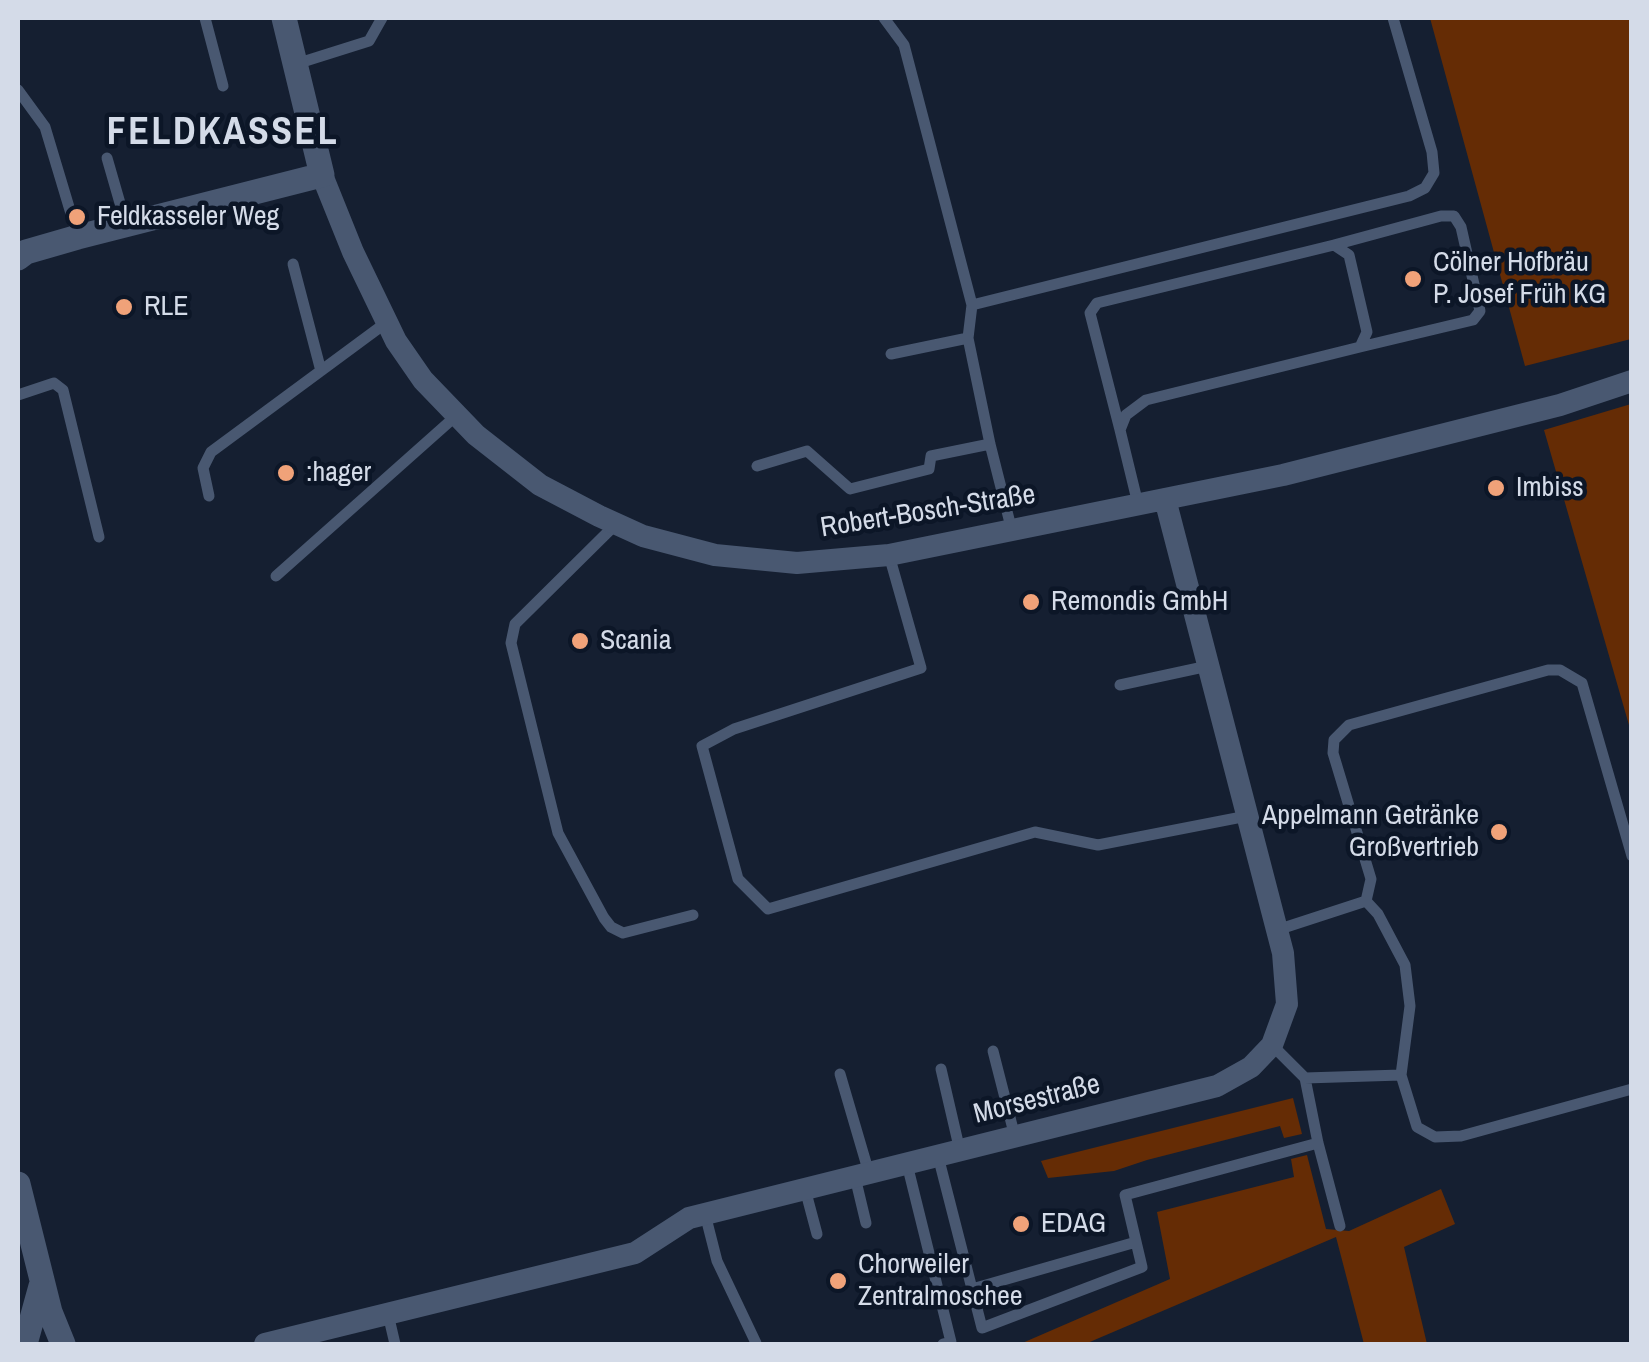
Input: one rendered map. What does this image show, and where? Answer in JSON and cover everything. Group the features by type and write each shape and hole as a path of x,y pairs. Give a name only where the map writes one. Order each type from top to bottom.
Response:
{"street":[{"name":"Robert-Bosch-Straße","path":"284,18 322,175 353,252 396,341 424,380 457,415 540,485 643,536 715,555 797,563 889,555 1283,475 1560,405 1632,381"},
{"path":"18,258 78,236 322,175"},
{"path":"1164,498 1283,953 1287,1004 1272,1045"},
{"name":"Morsestraße","path":"265,1344 635,1254 689,1218 1217,1086 1251,1067 1272,1045"},
{"path":"18,1184 25,1243 63,1344"},
{"path":"24,1344 42,1281"}],"lane":[{"path":"205,18 223,86"},
{"path":"296,64 369,41 382,18"},
{"path":"884,18 904,45 972,305 968,338 1012,531"},
{"path":"972,305 1409,196 1425,188 1434,173 1432,152 1392,18"},
{"path":"18,90 45,127 78,236"},
{"path":"108,158 126,224"},
{"path":"1120,430 1126,416 1146,400 1473,320 1480,312 1454,216 1441,216 1097,303 1090,314 1138,504"},
{"path":"1334,245 1349,255 1367,332 1360,347"},
{"path":"293,264 321,371"},
{"path":"209,496 203,468 212,452 387,322"},
{"path":"892,354 968,338"},
{"path":"18,395 54,383 63,390 99,537"},
{"path":"276,576 457,415"},
{"path":"756,466 807,452 850,489 929,470 931,456 990,444"},
{"path":"616,524 514,624 511,643 558,833 611,928 623,933 693,915"},
{"path":"889,555 921,668 734,728 702,746 738,879 768,909 1034,832 1098,845 1248,816"},
{"path":"1120,685 1208,666"},
{"path":"1366,901 1371,878 1333,753 1334,740 1349,725 1548,670 1560,670 1582,683 1632,856"},
{"path":"1277,930 1366,901"},
{"path":"1366,901 1378,914 1405,965 1410,1006 1400,1076 1417,1127 1435,1136 1461,1136 1632,1089"},
{"path":"1272,1045 1305,1078 1340,1226"},
{"path":"992,1051 1015,1137"},
{"path":"940,1069 949,1153 982,1328 1142,1267 1125,1195 1318,1143"},
{"path":"840,1074 862,1175 866,1223"},
{"path":"1305,1078 1400,1076"},
{"path":"907,1164 952,1342 943,1344"},
{"path":"805,1190 817,1234"},
{"path":"705,1214 718,1260 756,1343"},
{"path":"972,1290 1136,1242"},
{"path":"388,1314 395,1344"}],"shaded area":[{"path":"1430,18 1631,18 1631,339 1525,366"},
{"path":"1632,404 1631,732 1544,430"},
{"path":"1293,1098 1302,1134 1284,1138 1280,1126 1114,1171 1048,1178 1041,1161"},
{"path":"1307,1155 1326,1229 1349,1231 1441,1189 1455,1224 1404,1247 1427,1344 1364,1344 1336,1237 1085,1344 1020,1344 1170,1279 1157,1212 1294,1177 1291,1159"}],"place":[{"name":"Feldkasseler Weg","path":"77,217"},
{"name":"Cölner Hofbräu P. Josef Früh KG","path":"1413,279"},
{"name":"RLE","path":"124,307"},
{"name":":hager","path":"286,473"},
{"name":"Imbiss","path":"1496,488"},
{"name":"Remondis GmbH","path":"1031,602"},
{"name":"Scania","path":"580,641"},
{"name":"Appelmann Getränke Großvertrieb","path":"1499,832"},
{"name":"EDAG","path":"1021,1224"},
{"name":"Chorweiler Zentralmoschee","path":"838,1281"}],"district":[{"name":"FELDKASSEL","path":"223,134"}]}
